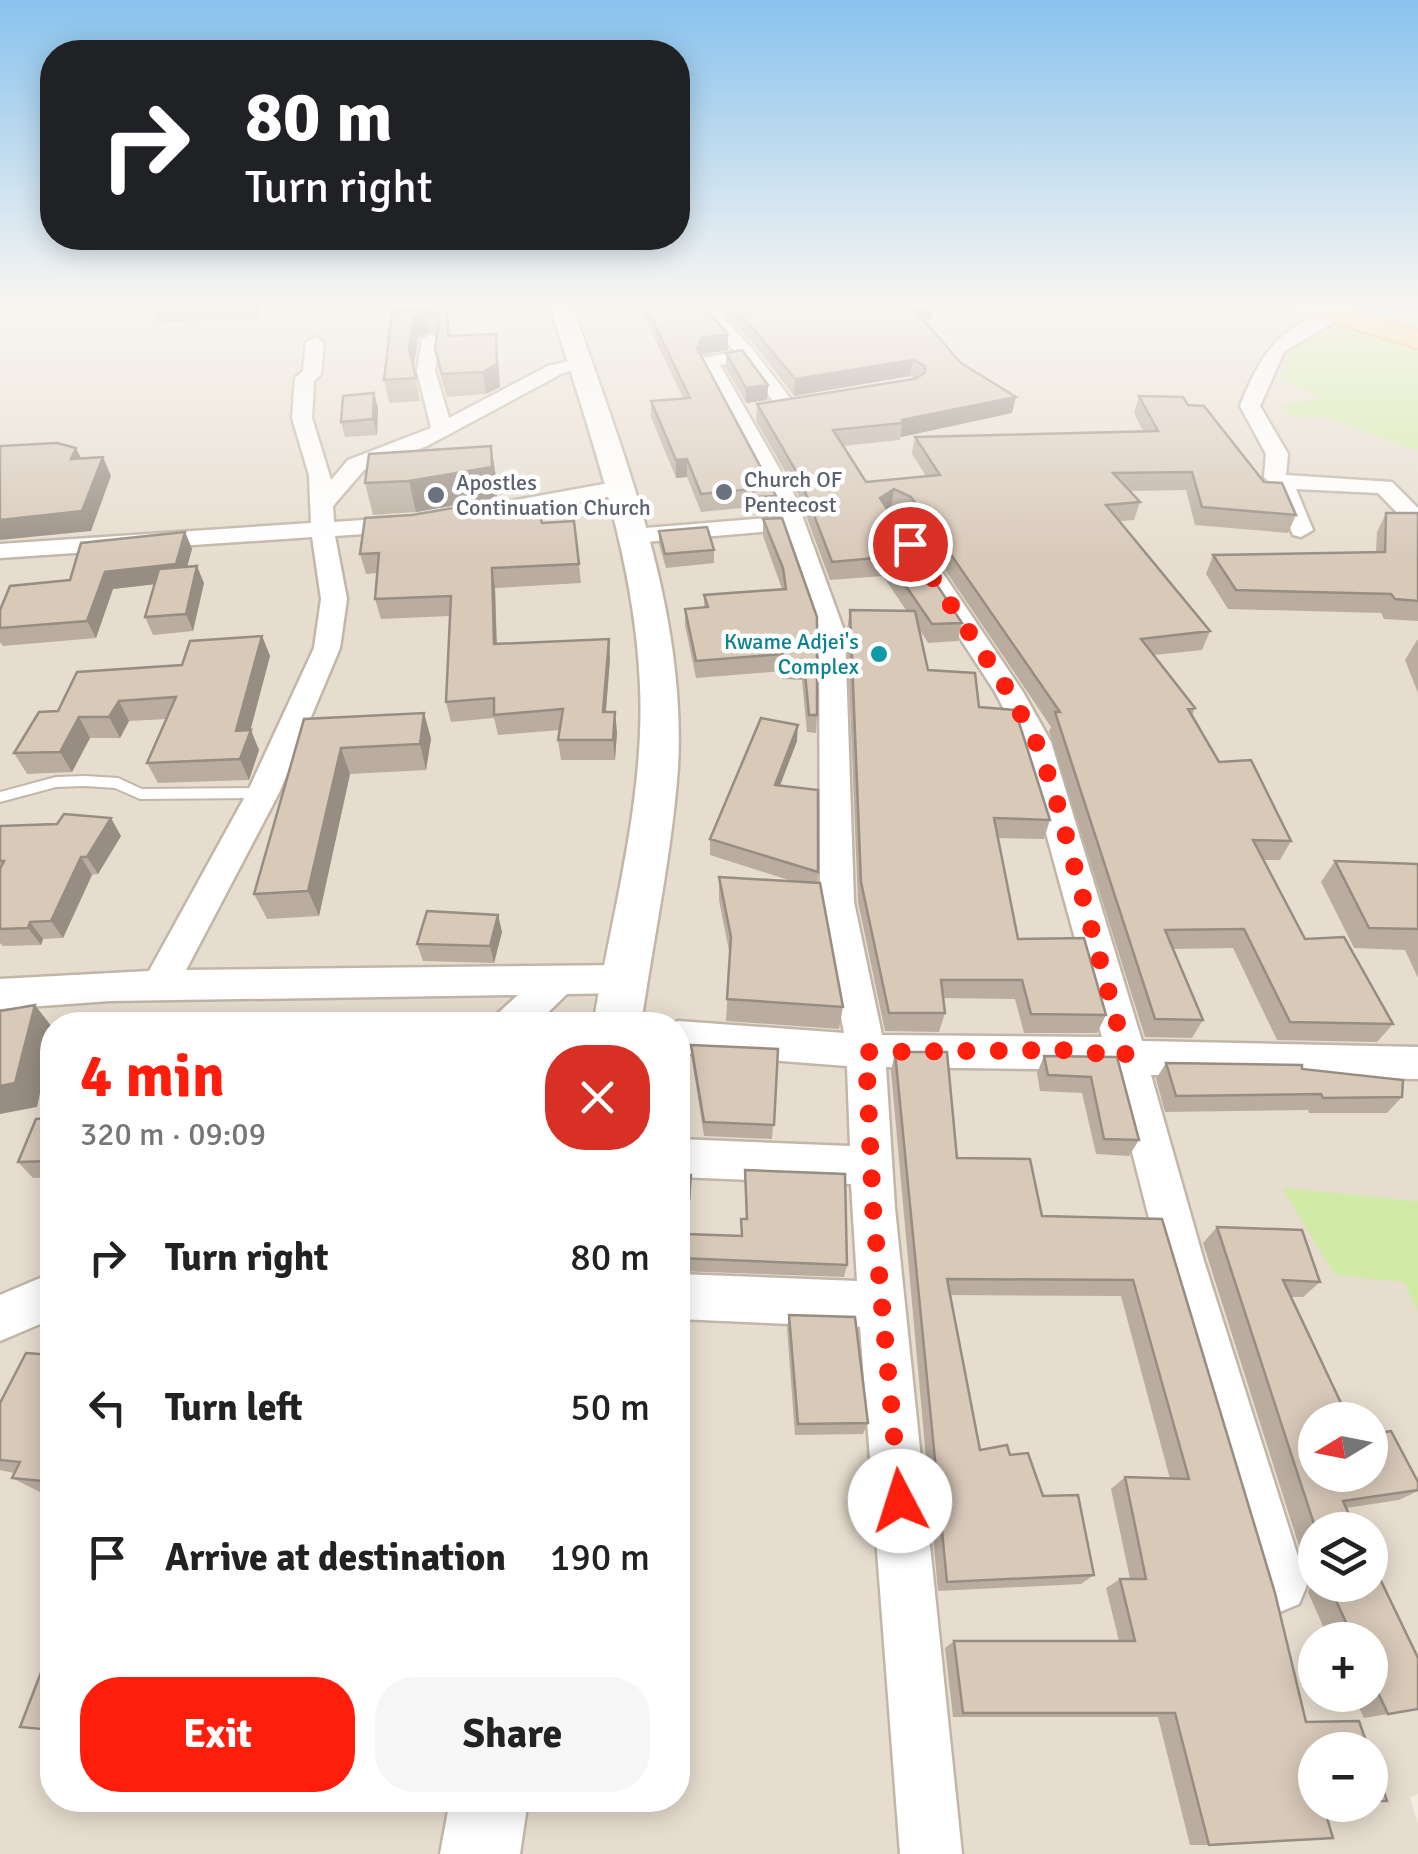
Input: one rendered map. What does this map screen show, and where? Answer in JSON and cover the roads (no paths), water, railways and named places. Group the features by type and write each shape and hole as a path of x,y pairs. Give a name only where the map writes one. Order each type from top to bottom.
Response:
{"street":[{"path":"160,986 263,793 327,648 334,598 324,561 324,517 316,456 302,418 303,389"},
{"path":"431,389 442,430"},
{"path":"324,517 356,465 442,430 519,389"},
{"path":"590,389 632,536 658,685 658,768 619,1012"},
{"path":"725,389 784,496 790,523 832,633 837,902 866,1052 883,1305 931,1854"},
{"path":"740,413 796,407 778,389"},
{"path":"1256,389 1250,406 1274,444 1275,477 1282,482 1384,487 1418,521"},
{"path":"1282,482 1301,530"},
{"path":"469,516 620,488"},
{"path":"0,551 324,517 427,522"},
{"path":"893,517 1009,692 1036,742 1053,788 1182,1261 1280,1585"},
{"path":"632,536 790,523"},
{"path":"0,578 27,567 50,548"},
{"path":"0,994 160,986 625,979"},
{"path":"524,1012 557,981"},
{"path":"690,1038 866,1052 1062,1050 1153,1059 1418,1063"},
{"path":"690,1158 872,1166"},
{"path":"690,1297 883,1305"},
{"path":"0,1318 40,1301"},
{"path":"480,1854 486,1812"}],"lane":[{"path":"0,797 56,782 85,781 118,782 140,794 263,793"}],"place":[{"name":"Church OF Pentecost","path":"724,492"},
{"name":"Apostles Continuation Church","path":"436,495"},
{"name":"Kwame Adjei's Complex","path":"879,654"}]}
